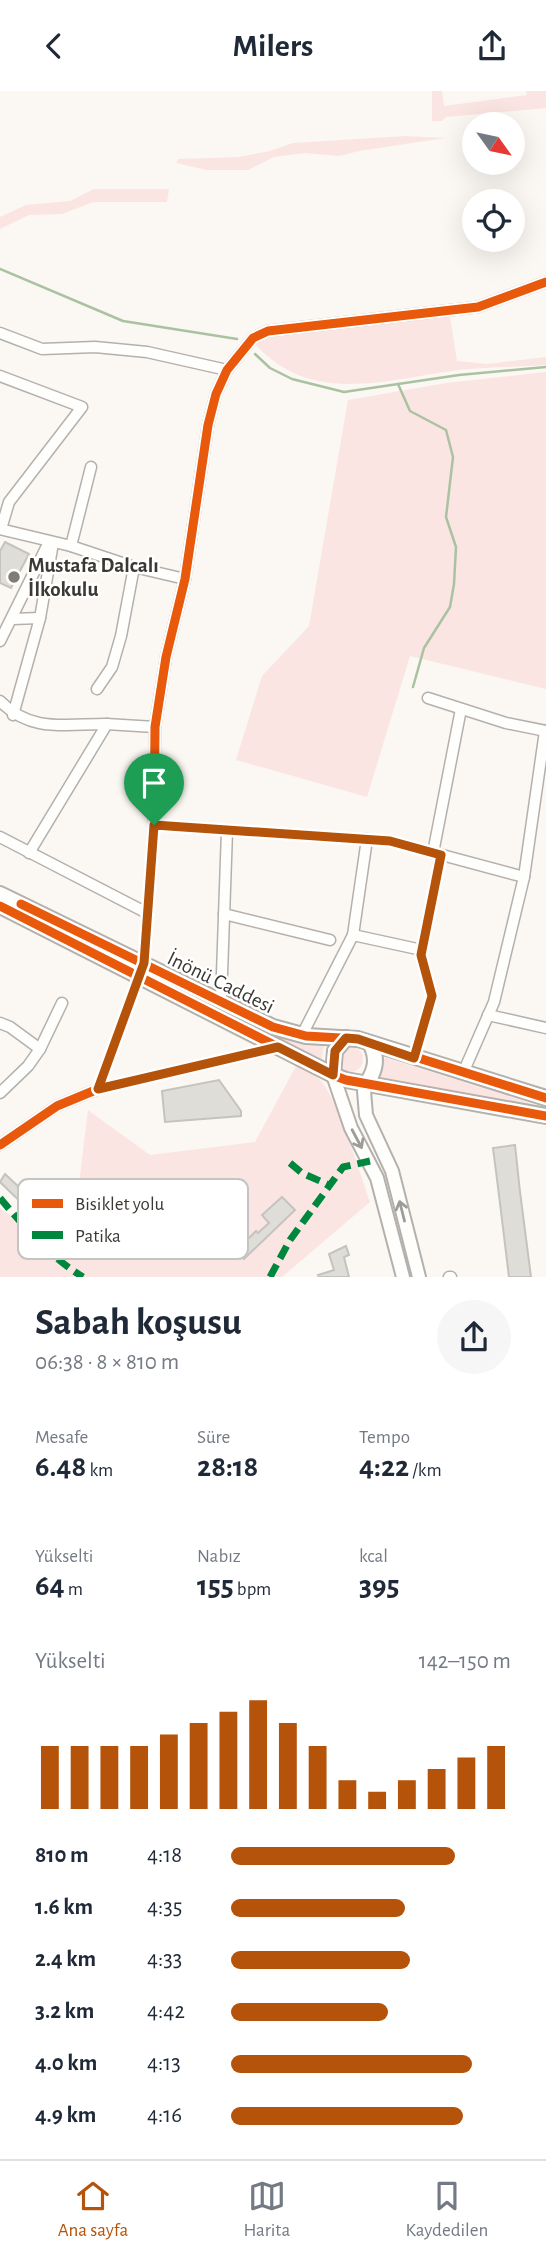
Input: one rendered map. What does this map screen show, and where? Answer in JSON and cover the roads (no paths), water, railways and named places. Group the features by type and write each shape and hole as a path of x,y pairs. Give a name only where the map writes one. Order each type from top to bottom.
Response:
{"main road":[{"name":"İnönü Caddesi","path":"0,894 272,1027 302,1035 358,1040 546,1098"},
{"name":"İnönü Caddesi","path":"0,907 340,1078"},
{"path":"367,1083 376,1059 358,1040 335,1051 340,1078 367,1083 546,1116"}],"street":[{"path":"98,1089 144,963 154,825 155,727 166,657 185,579 208,425 216,394 227,370 253,338 268,331 478,307 546,282"},
{"path":"0,333 42,349 95,347 147,352 227,370"},
{"path":"0,376 82,407 9,502 1,529 71,545 134,567 185,579"},
{"path":"71,545 91,467"},
{"path":"0,495 9,502"},
{"path":"13,715 40,618 51,542"},
{"path":"0,641 51,542"},
{"path":"97,689 112,667 121,636 134,567"},
{"path":"12,619 40,618"},
{"path":"428,698 506,723 545,731 524,877 494,1002 463,1073"},
{"path":"0,701 13,715 43,725 107,724 155,727"},
{"path":"414,1058 432,996 421,955 461,709"},
{"path":"29,853 107,724"},
{"path":"154,825 390,841 524,877"},
{"path":"221,1002 227,831"},
{"path":"0,837 147,913"},
{"path":"302,1035 353,935 367,839"},
{"path":"224,914 330,940"},
{"path":"353,935 422,950"},
{"path":"0,1093 28,1066 40,1049 62,1003"},
{"path":"488,1016 546,1028"},
{"path":"0,1023 40,1049"},
{"path":"0,1145 57,1106 98,1089 278,1047"},
{"path":"340,1078 351,1128 377,1178 403,1277"},
{"path":"367,1083 364,1091 366,1115 392,1171 419,1277"}],"waterway":[{"path":"0,269 123,321 237,339"},
{"path":"255,354 270,368 292,379 344,392 459,375 546,367"},
{"path":"398,384 410,411 446,430 453,457 446,517 456,547 454,584 450,607 424,648 413,687"}],"place":[{"name":"Mustafa Dalcalı İlkokulu","path":"14,577"}]}
